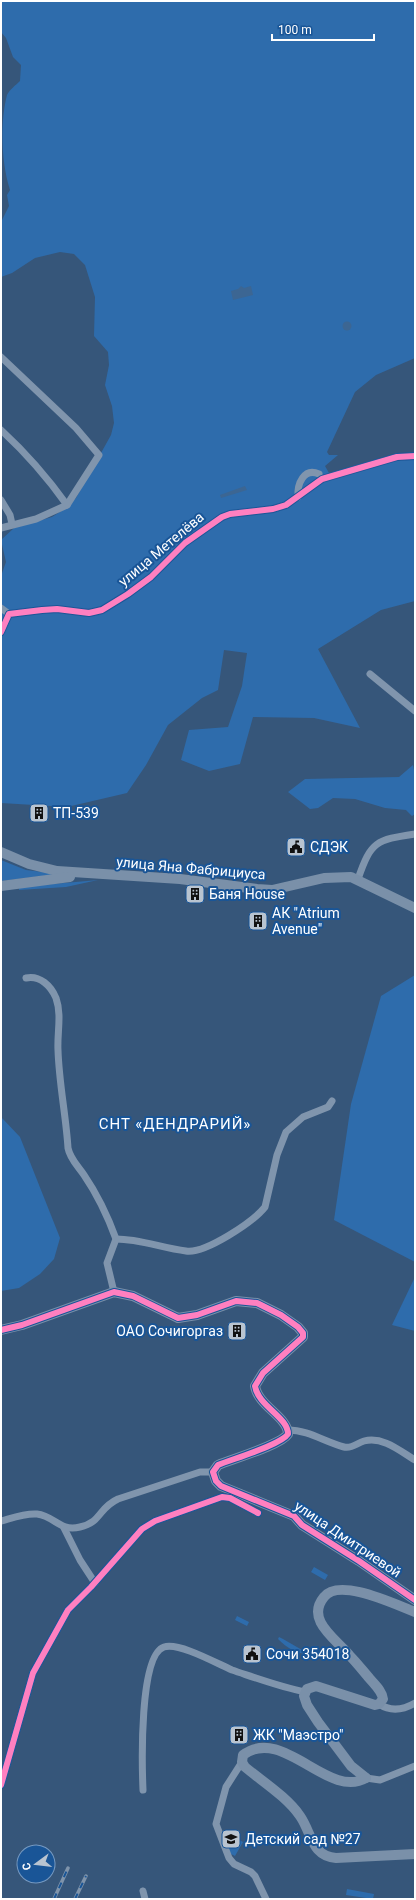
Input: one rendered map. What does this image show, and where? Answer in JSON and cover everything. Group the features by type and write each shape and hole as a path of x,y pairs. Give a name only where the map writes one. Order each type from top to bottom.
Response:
{"street":[{"path":"1,357 76,428 99,454 66,505 36,519 1,528"},
{"path":"1,430 23,450 53,485 66,505"},
{"path":"298,497 298,484 307,473 314,471 321,476 397,457 415,456"},
{"name":"улица Метелёва","path":"9,614 57,609 89,613 102,610 128,594 151,577 184,543 211,523 230,514 273,509 286,505 298,497 321,476"},
{"path":"1,500 10,515 12,524"},
{"path":"1,608 9,614 1,632"},
{"path":"370,674 415,711"},
{"path":"358,879 365,860 375,845 387,838 415,834"},
{"name":"улица Яна Фабрициуса","path":"1,852 29,864 58,872 180,879 265,889 288,887 324,878 344,877 358,879 415,908"},
{"name":"улица Яна Фабрициуса","path":"1,886 92,875"},
{"path":"26,978 35,978 45,982 51,988 56,997 59,1008 59,1069 69,1153 84,1175 98,1200 116,1239 107,1263 114,1292"},
{"path":"116,1239 143,1242 187,1252 195,1251 212,1244 243,1226 260,1214 265,1207 277,1154 286,1132 303,1117 328,1107 332,1101"},
{"path":"1,1330 22,1325 114,1292 133,1296 178,1318 197,1315 236,1301 245,1300 257,1303 281,1315 301,1330 303,1337 263,1373 256,1386 261,1400 283,1422 288,1430"},
{"path":"288,1430 302,1431 346,1447 357,1445 363,1441 377,1440 385,1442 415,1460"},
{"path":"64,1528 80,1527 92,1523 97,1519 106,1505 118,1499 200,1472 213,1472 218,1465 284,1439 288,1430"},
{"name":"улица Дмитриевой","path":"213,1472 216,1481 221,1486 294,1516 302,1525 359,1561 415,1600"},
{"path":"1,1785 33,1673 68,1610 95,1583 142,1529 155,1521 222,1497 230,1498 258,1512"},
{"path":"1,1521 37,1514 52,1519 64,1528 80,1560 95,1583"},
{"path":"379,1704 383,1699 380,1691 351,1656 322,1627 318,1618 318,1604 327,1593 332,1590 348,1589 415,1612"},
{"path":"143,1790 145,1692 150,1668 157,1653 163,1647 169,1646 198,1653 236,1671 305,1692"},
{"path":"366,1778 351,1766 318,1722 307,1705 304,1696 305,1692 312,1686 322,1687 371,1704 379,1704 395,1710 406,1708 415,1703"},
{"path":"266,1899 251,1872 234,1864 228,1858 216,1824 226,1787 242,1762 243,1755 247,1752 268,1748 282,1751 318,1771 336,1778 356,1781 366,1778 380,1780 415,1766"},
{"path":"242,1762 245,1767 294,1808 303,1820 316,1848 324,1856 336,1858 415,1854"},
{"path":"143,1891 145,1899"}],"shaded area":[{"path":"1,1 415,1 415,358 376,375 355,392 327,452 329,455 338,455 325,466 329,473 398,453 415,453 415,601 381,610 318,649 360,728 314,718 253,717 240,764 209,771 181,760 189,730 228,727 242,686 247,653 224,650 218,690 202,698 168,725 146,765 127,793 67,807 1,803 1,576 6,562 1,540 14,528 52,517 66,508 76,498 111,435 114,423 112,406 105,385 109,365 108,352 94,336 95,297 85,265 74,254 60,252 35,258 12,273 1,277 1,222 9,206 7,195 10,190 3,155 3,117 7,95 20,81 21,65 13,57 6,38 1,32"},
{"path":"241,286 244,288 251,286 253,295 233,300 231,291 238,289"},
{"path":"345,322 349,322 351,326 349,330 345,330 343,328 343,324"},
{"path":"245,486 247,490 221,498 220,495"},
{"path":"413,765 415,775 415,814 412,816 406,810 385,808 355,799 333,798 318,808 310,809 288,792 305,779 399,777"},
{"path":"1,860 26,870 51,873 51,875 1,881"},
{"path":"98,880 66,887 19,890 19,887"},
{"path":"415,975 415,1262 334,1220 351,1104 381,996"},
{"path":"1,1117 20,1137 60,1238 54,1259 40,1274 19,1288 1,1291"},
{"path":"415,1277 415,1331 392,1325"},
{"path":"314,1567 328,1575 325,1580 311,1572"},
{"path":"237,1616 249,1622 247,1626 235,1620"},
{"path":"279,1637 309,1654 292,1650 278,1639"},
{"path":"221,1831 243,1842 235,1856 227,1852"},
{"path":"347,1889 374,1894 373,1899 346,1895"}],"railway":[{"path":"54,1899 68,1868"},
{"path":"75,1899 86,1876"}],"cycle path":[{"path":"1,632 9,614 57,609 89,613 102,610 128,594 151,577 185,543 222,517 230,514 273,509 286,505 322,479 397,457 415,456"},
{"path":"1,1330 22,1325 114,1292 133,1296 178,1318 197,1315 236,1301 257,1303 281,1315 298,1327 303,1333 303,1337 263,1373 255,1386 261,1400 283,1422 287,1428 288,1434 276,1443 218,1465 213,1472 216,1481 221,1486 294,1516 302,1525 359,1561 415,1600"},
{"path":"1,1785 33,1673 68,1610 91,1587 142,1529 155,1521 222,1497 230,1498 258,1513"}],"place":[{"name":"ТП-539","path":"39,813"},
{"name":"СДЭК","path":"296,847"},
{"name":"Баня House","path":"195,894"},
{"name":"АК \"Atrium Avenue\"","path":"258,921"},
{"name":"ОАО Сочигоргаз","path":"237,1331"},
{"name":"Сочи 354018","path":"252,1654"},
{"name":"ЖК \"Маэстро\"","path":"239,1735"},
{"name":"Детский сад №27","path":"231,1839"}],"district":[{"name":"СНТ «ДЕНДРАРИЙ»","path":"175,1124"}]}
